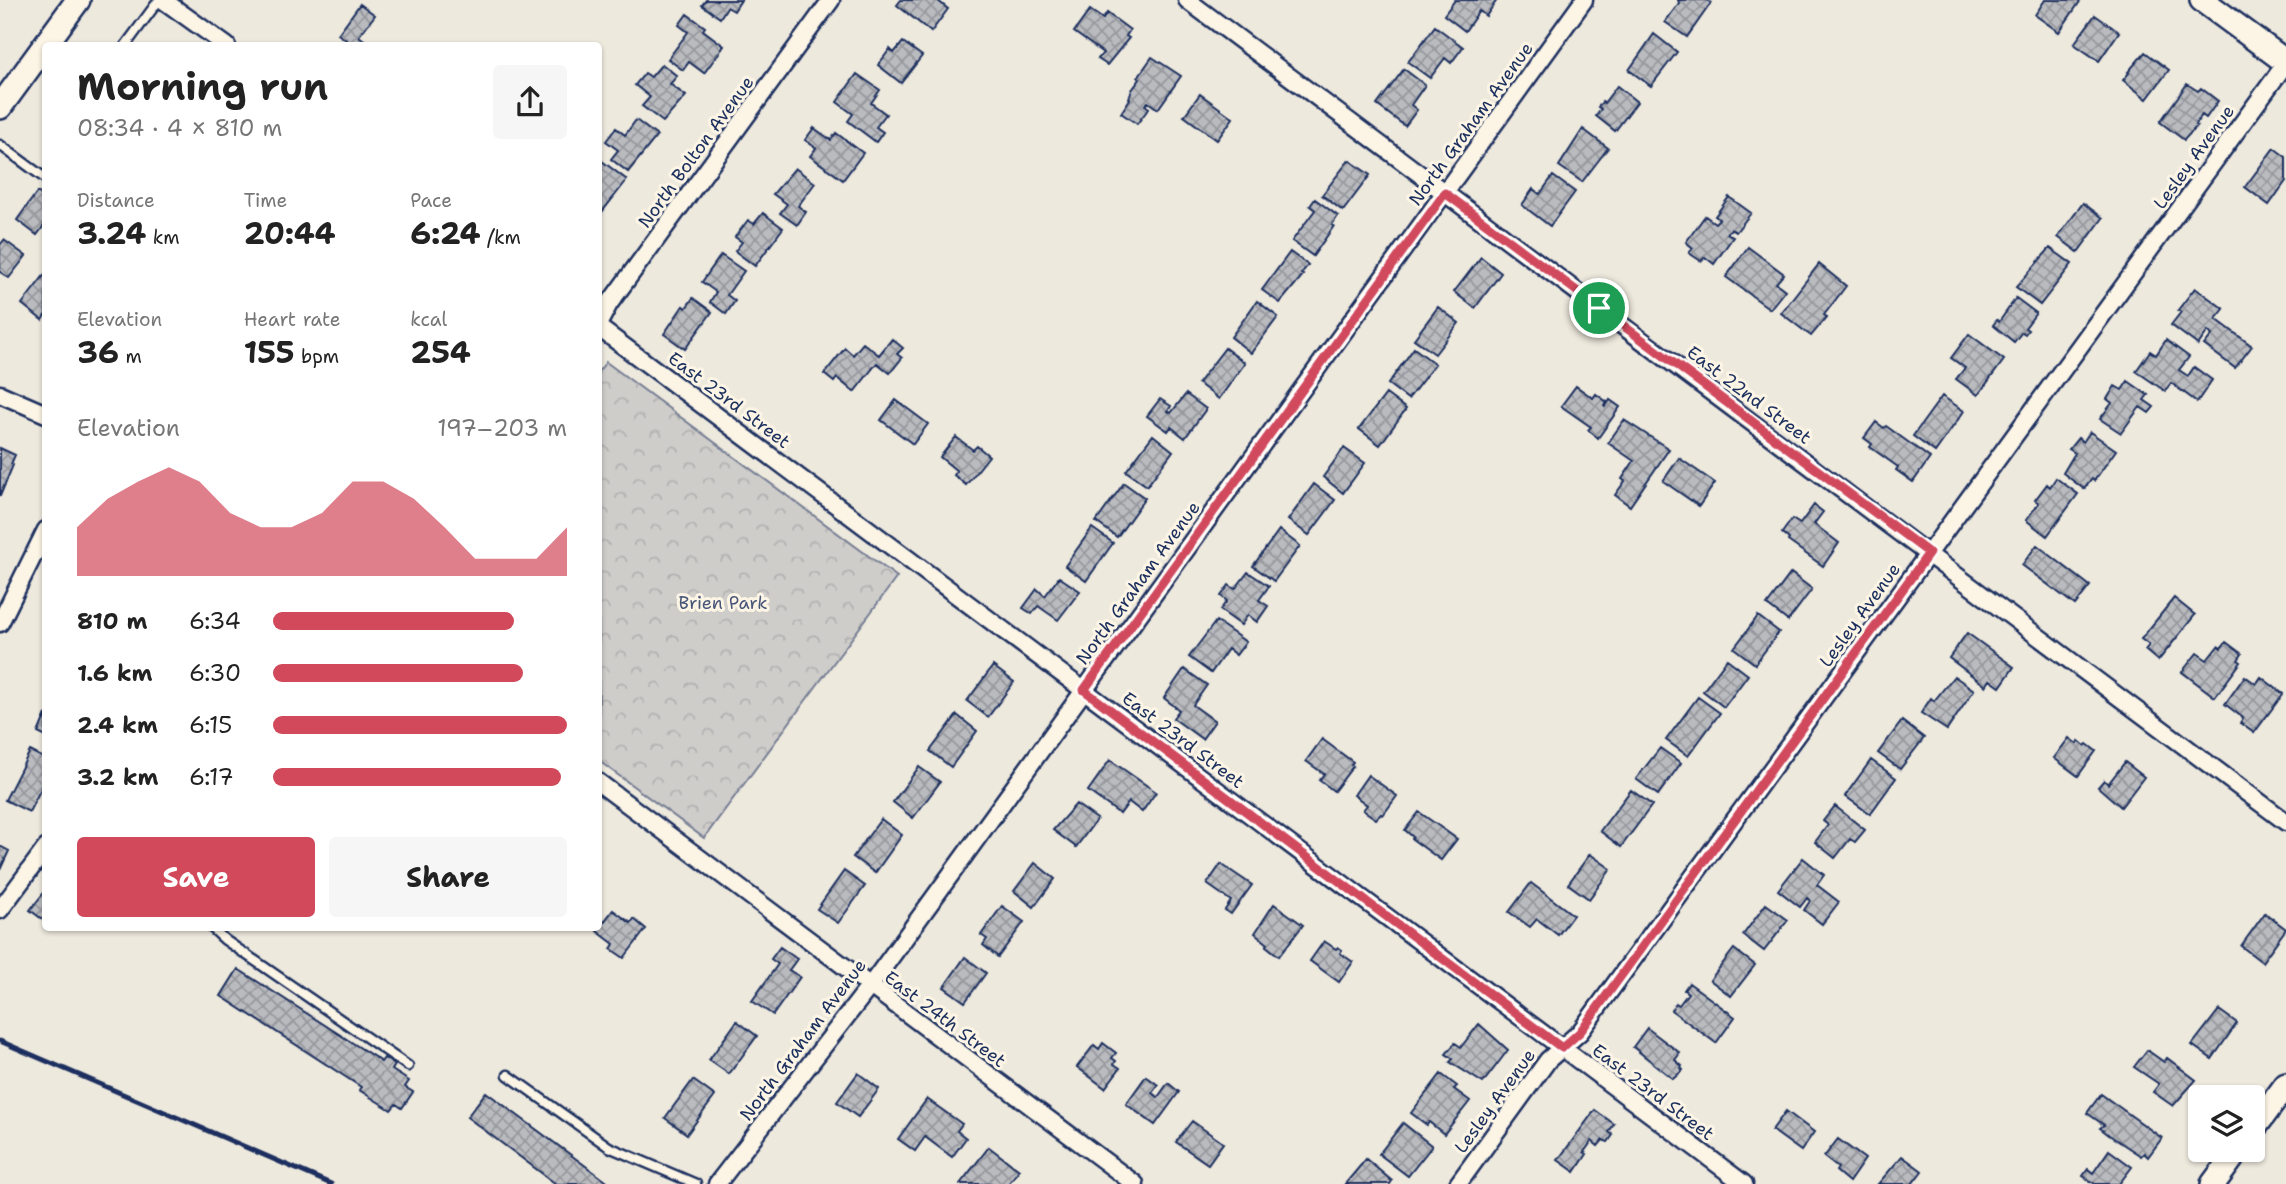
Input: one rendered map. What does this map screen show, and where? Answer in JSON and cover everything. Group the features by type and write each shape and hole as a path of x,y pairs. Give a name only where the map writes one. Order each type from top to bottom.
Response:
{"main road":[{"path":"47,42 78,0"},
{"path":"2202,0 2286,63"},
{"path":"0,107 42,49"},
{"path":"2265,1113 2286,1085"},
{"path":"2213,1184 2229,1162"}],"street":[{"path":"161,0 221,42"},
{"name":"North Bolton Avenue","path":"602,321 609,304 831,0"},
{"name":"East 22nd Street","path":"1187,0 2286,822"},
{"name":"North Graham Avenue","path":"717,1184 870,986 1584,0"},
{"name":"Lesley Avenue","path":"1458,1184 1548,1060 1580,1032 2286,63"},
{"name":"East 23rd Street","path":"602,330 1744,1184"},
{"path":"0,394 42,412"},
{"path":"0,623 42,538"},
{"name":"East 24th Street","path":"602,785 1135,1184"},
{"path":"0,910 42,853"}],"lane":[{"path":"128,42 161,0"},
{"path":"0,145 42,176"},
{"path":"215,931 408,1066"},
{"path":"508,1075 610,1147 696,1184"}],"green space":[{"name":"Brien Park","path":"606,362 897,577 704,838 602,763 602,367"}],"building":[{"path":"706,0 741,0 734,11 727,7 720,18 702,5"},
{"path":"901,0 937,0 948,9 931,32 897,5"},
{"path":"1455,0 1497,0 1486,16 1479,11 1465,31 1444,15"},
{"path":"1678,0 1707,0 1711,3 1687,37 1665,22 1679,3"},
{"path":"2045,0 2081,0 2059,32 2035,15"},
{"path":"360,4 375,15 359,36 367,42 345,42 346,40 338,34"},
{"path":"1090,10 1103,19 1107,13 1130,30 1126,36 1129,38 1107,65 1098,59 1103,53 1074,32"},
{"path":"687,14 724,46 704,73 689,62 683,70 668,59 688,32 679,25"},
{"path":"2095,15 2119,32 2099,61 2074,44"},
{"path":"1435,26 1463,47 1451,63 1445,58 1430,78 1408,62"},
{"path":"1654,34 1677,52 1651,86 1629,70"},
{"path":"903,42 922,56 901,83 878,65 890,49 894,53"},
{"path":"2145,52 2169,70 2147,99 2123,80"},
{"path":"1152,57 1181,76 1158,109 1148,102 1145,105 1149,108 1137,124 1121,113 1140,79 1138,77"},
{"path":"662,64 677,76 670,84 686,96 663,122 642,106 650,97 635,85 645,73 651,77"},
{"path":"1404,69 1425,85 1411,105 1417,110 1405,126 1377,105"},
{"path":"857,74 880,90 871,103 886,114 876,127 883,132 876,142 848,121 853,114 837,102"},
{"path":"2187,84 2198,91 2201,88 2218,101 2206,118 2202,115 2195,125 2197,126 2184,140 2160,122"},
{"path":"1617,86 1637,102 1615,131 1596,116 1601,109 1598,107"},
{"path":"1200,94 1233,118 1217,140 1184,116"},
{"path":"636,120 657,136 628,172 611,159 618,150 606,141 616,128 625,135"},
{"path":"814,128 831,140 836,133 863,153 843,180 810,156 816,148 805,140"},
{"path":"1583,129 1608,148 1582,182 1559,166"},
{"path":"2274,148 2286,157 2286,181 2269,205 2245,187"},
{"path":"1349,160 1370,175 1343,211 1322,195"},
{"path":"602,161 627,180 602,212"},
{"path":"795,168 815,183 798,206 806,212 797,225 780,213 787,204 773,194"},
{"path":"1553,176 1575,192 1550,226 1522,205 1533,189 1540,194"},
{"path":"37,192 42,195 42,228 37,235 17,220"},
{"path":"1729,197 1751,213 1736,232 1731,229 1727,233 1733,237 1714,264 1705,257 1701,261 1689,253 1693,248 1686,242 1705,216 1715,223 1719,219 1715,216"},
{"path":"1315,199 1338,216 1313,256 1292,241 1315,210 1310,206"},
{"path":"2083,203 2103,218 2078,252 2058,237"},
{"path":"763,213 783,228 755,266 735,251 742,242 735,237 748,220 754,224"},
{"path":"4,240 26,256 9,278 0,272 0,245"},
{"path":"1748,247 1784,274 1776,283 1785,290 1770,309 1726,277"},
{"path":"2050,248 2072,264 2040,305 2016,287"},
{"path":"1290,252 1308,265 1280,303 1262,290"},
{"path":"721,255 744,271 727,295 735,301 726,314 710,302 716,292 702,282"},
{"path":"1481,257 1501,273 1475,308 1454,292"},
{"path":"1819,264 1846,286 1824,315 1827,317 1811,336 1781,313"},
{"path":"42,278 42,320 22,304"},
{"path":"2195,288 2224,309 2216,319 2252,346 2235,368 2204,345 2212,335 2208,331 2198,345 2171,325 2181,312 2178,310"},
{"path":"693,298 712,312 685,349 664,334 683,306 686,308"},
{"path":"2016,298 2036,313 2025,328 2028,330 2025,334 2022,332 2014,342 1993,325 1997,320 1999,322"},
{"path":"1257,301 1278,317 1251,353 1231,337"},
{"path":"1438,307 1459,323 1435,354 1414,339"},
{"path":"1969,334 2004,360 1978,395 1956,379 1965,368 1951,358"},
{"path":"892,339 903,348 897,354 902,358 890,373 877,363 854,392 837,378 834,382 824,374 845,348 853,355 863,343 879,355"},
{"path":"2166,340 2189,357 2179,370 2188,376 2194,367 2212,380 2197,402 2171,383 2165,391 2136,371 2150,351 2156,355"},
{"path":"1225,348 1245,363 1219,399 1198,383"},
{"path":"1414,348 1435,364 1408,399 1388,384"},
{"path":"2128,381 2148,395 2144,400 2154,407 2149,413 2140,407 2121,433 2100,419 2112,403 2107,399 2115,386 2122,390"},
{"path":"1576,386 1593,398 1596,394 1607,402 1605,407 1610,400 1620,407 1598,438 1588,430 1591,427 1561,406"},
{"path":"1186,394 1206,409 1185,438 1171,427 1168,431 1147,416 1160,399 1171,406 1168,411 1171,413"},
{"path":"1386,394 1406,409 1380,445 1359,429"},
{"path":"1942,396 1964,411 1935,452 1913,436"},
{"path":"896,400 928,424 913,444 881,420"},
{"path":"1624,420 1669,449 1630,506 1615,495 1634,461 1608,443"},
{"path":"1876,422 1884,428 1886,426 1930,458 1913,482 1896,470 1898,467 1870,447 1872,444 1864,438"},
{"path":"2090,432 2116,450 2094,481 2092,479 2084,489 2063,473 2075,453 2069,449 2078,438 2083,442"},
{"path":"1153,435 1173,451 1147,486 1126,471"},
{"path":"956,437 973,450 977,446 989,456 966,485 954,475 957,471 940,457"},
{"path":"0,448 15,455 0,496"},
{"path":"1344,448 1365,463 1343,493 1323,477"},
{"path":"1679,458 1715,483 1699,506 1663,481"},
{"path":"2056,478 2078,494 2047,536 2026,520 2039,503 2035,500 2047,484 2050,487"},
{"path":"1124,483 1145,498 1117,537 1096,522"},
{"path":"1314,484 1335,500 1309,535 1288,520"},
{"path":"1814,505 1823,512 1814,524 1839,543 1823,566 1788,541 1782,533 1792,519 1800,524"},
{"path":"1092,528 1113,543 1086,581 1065,566"},
{"path":"1279,530 1300,546 1274,581 1253,566"},
{"path":"2037,545 2090,586 2075,605 2022,565"},
{"path":"1248,572 1269,586 1259,600 1268,606 1257,622 1248,615 1241,625 1220,610 1227,601 1221,596 1229,585 1235,589"},
{"path":"1791,573 1812,589 1788,621 1767,605"},
{"path":"1059,577 1080,591 1058,620 1038,606 1032,614 1023,608 1037,589 1045,596"},
{"path":"2174,598 2195,615 2158,661 2145,650 2149,645 2141,639"},
{"path":"1758,616 1779,632 1755,664 1734,648"},
{"path":"1216,621 1246,642 1236,655 1228,649 1211,673 1189,657"},
{"path":"1967,633 2014,667 2000,687 1990,680 1986,686 1949,658"},
{"path":"2226,642 2242,654 2238,660 2241,662 2215,697 2182,672 2197,653 2207,660 2218,646 2221,648"},
{"path":"1727,659 1748,675 1724,707 1703,691"},
{"path":"993,666 1014,682 988,717 967,701"},
{"path":"1184,669 1207,685 1193,705 1215,721 1202,739 1173,718 1179,710 1164,698"},
{"path":"1954,676 1974,690 1947,730 1921,713 1931,698 1934,701"},
{"path":"2245,676 2256,684 2261,677 2283,694 2254,733 2240,723 2243,718 2225,704"},
{"path":"1698,697 1720,713 1688,756 1666,740"},
{"path":"957,715 977,731 951,767 930,751"},
{"path":"1902,721 1924,738 1900,769 1878,753"},
{"path":"2069,738 2077,744 2079,741 2085,746 2087,744 2096,751 2078,776 2054,758"},
{"path":"1322,739 1353,762 1353,766 1334,791 1319,780 1324,774 1306,761"},
{"path":"1660,748 1681,763 1658,795 1636,779"},
{"path":"30,751 42,757 42,787 29,812 5,800"},
{"path":"1110,760 1156,792 1142,812 1129,802 1120,814 1088,791"},
{"path":"1871,760 1896,778 1870,814 1845,796"},
{"path":"2125,762 2144,777 2121,807 2098,787 2104,780 2108,784"},
{"path":"919,767 940,782 913,818 893,802"},
{"path":"1368,775 1397,796 1383,815 1376,819 1363,810 1367,805 1354,795"},
{"path":"1631,790 1652,805 1621,847 1600,831"},
{"path":"1076,804 1097,819 1076,847 1053,830"},
{"path":"1835,806 1865,830 1855,842 1850,839 1835,858 1815,842 1828,825 1823,821"},
{"path":"1419,812 1457,839 1441,860 1412,839 1405,830"},
{"path":"881,819 902,835 875,873 853,857"},
{"path":"0,846 9,851 0,870"},
{"path":"1590,854 1611,869 1589,899 1568,884"},
{"path":"1803,858 1824,875 1817,885 1839,902 1822,924 1804,910 1810,901 1807,898 1800,907 1778,890"},
{"path":"1035,863 1055,879 1034,907 1014,891"},
{"path":"1221,864 1252,885 1231,914 1225,910 1231,901 1207,884"},
{"path":"844,871 865,886 838,923 817,909"},
{"path":"1531,883 1573,915 1558,935 1537,919 1530,927 1509,912"},
{"path":"42,895 42,919 30,910"},
{"path":"1274,904 1303,925 1279,956 1255,933"},
{"path":"1766,904 1788,920 1764,951 1743,935"},
{"path":"1002,906 1024,922 998,957 983,945 987,939 981,935"},
{"path":"613,910 631,923 634,919 646,929 624,958 611,949 614,944 597,931 602,931 602,924"},
{"path":"2265,913 2286,929 2262,962 2241,946"},
{"path":"1324,941 1336,949 1338,947 1342,950 1340,953 1353,962 1339,982 1310,961"},
{"path":"780,947 797,959 789,970 800,977 773,1015 752,1001 778,964 771,959"},
{"path":"1734,949 1755,965 1731,996 1710,980"},
{"path":"965,957 986,973 965,1002 944,987"},
{"path":"238,969 381,1062 384,1058 395,1065 392,1070 409,1081 405,1087 413,1092 402,1108 396,1104 391,1110 359,1090 361,1087 221,996"},
{"path":"1689,983 1735,1017 1716,1043 1671,1010 1676,1003 1679,1005 1688,993 1684,990"},
{"path":"2219,1010 2237,1023 2212,1059 2192,1045"},
{"path":"737,1021 757,1036 729,1074 709,1060"},
{"path":"1479,1024 1508,1050 1483,1083 1450,1062 1453,1059 1446,1054 1455,1043 1461,1047"},
{"path":"1647,1028 1680,1053 1675,1060 1683,1070 1673,1079 1633,1047"},
{"path":"1103,1043 1116,1053 1112,1058 1116,1061 1114,1064 1120,1068 1105,1088 1077,1067 1094,1045 1099,1049"},
{"path":"2147,1050 2164,1062 2167,1058 2196,1080 2188,1085 2188,1089 2173,1106 2153,1092 2159,1084 2134,1067"},
{"path":"858,1073 879,1089 858,1117 837,1102"},
{"path":"1441,1074 1457,1086 1454,1089 1470,1101 1444,1134 1411,1113"},
{"path":"1146,1076 1158,1085 1152,1093 1158,1097 1168,1083 1179,1092 1155,1125 1126,1104"},
{"path":"693,1080 715,1096 687,1134 665,1118"},
{"path":"486,1092 610,1184 556,1184 467,1117"},
{"path":"2101,1094 2162,1138 2148,1157 2144,1153 2141,1156 2109,1135 2100,1128 2104,1125 2087,1113"},
{"path":"927,1099 962,1124 957,1131 966,1138 952,1157 925,1137 915,1151 898,1139"},
{"path":"1595,1110 1614,1124 1609,1132 1613,1135 1608,1142 1603,1140 1598,1146 1592,1141 1575,1172 1558,1160"},
{"path":"1786,1111 1814,1132 1801,1151 1772,1130"},
{"path":"1192,1121 1223,1143 1208,1164 1176,1142"},
{"path":"1403,1123 1432,1146 1408,1176 1379,1154"},
{"path":"1838,1139 1865,1159 1849,1182 1836,1171 1838,1168 1824,1157"},
{"path":"989,1147 1019,1170 1008,1184 960,1184"},
{"path":"2109,1150 2132,1167 2119,1184 2095,1184 2083,1176 2088,1169 2093,1173"},
{"path":"1902,1156 1922,1171 1912,1184 1878,1184"},
{"path":"1366,1159 1392,1181 1390,1184 1345,1184"}],"railway":[{"path":"0,1041 331,1184"}],"route":[{"path":"1445,193 1599,308 1929,553 1576,1038 1562,1048 1084,690 1445,193"}]}
